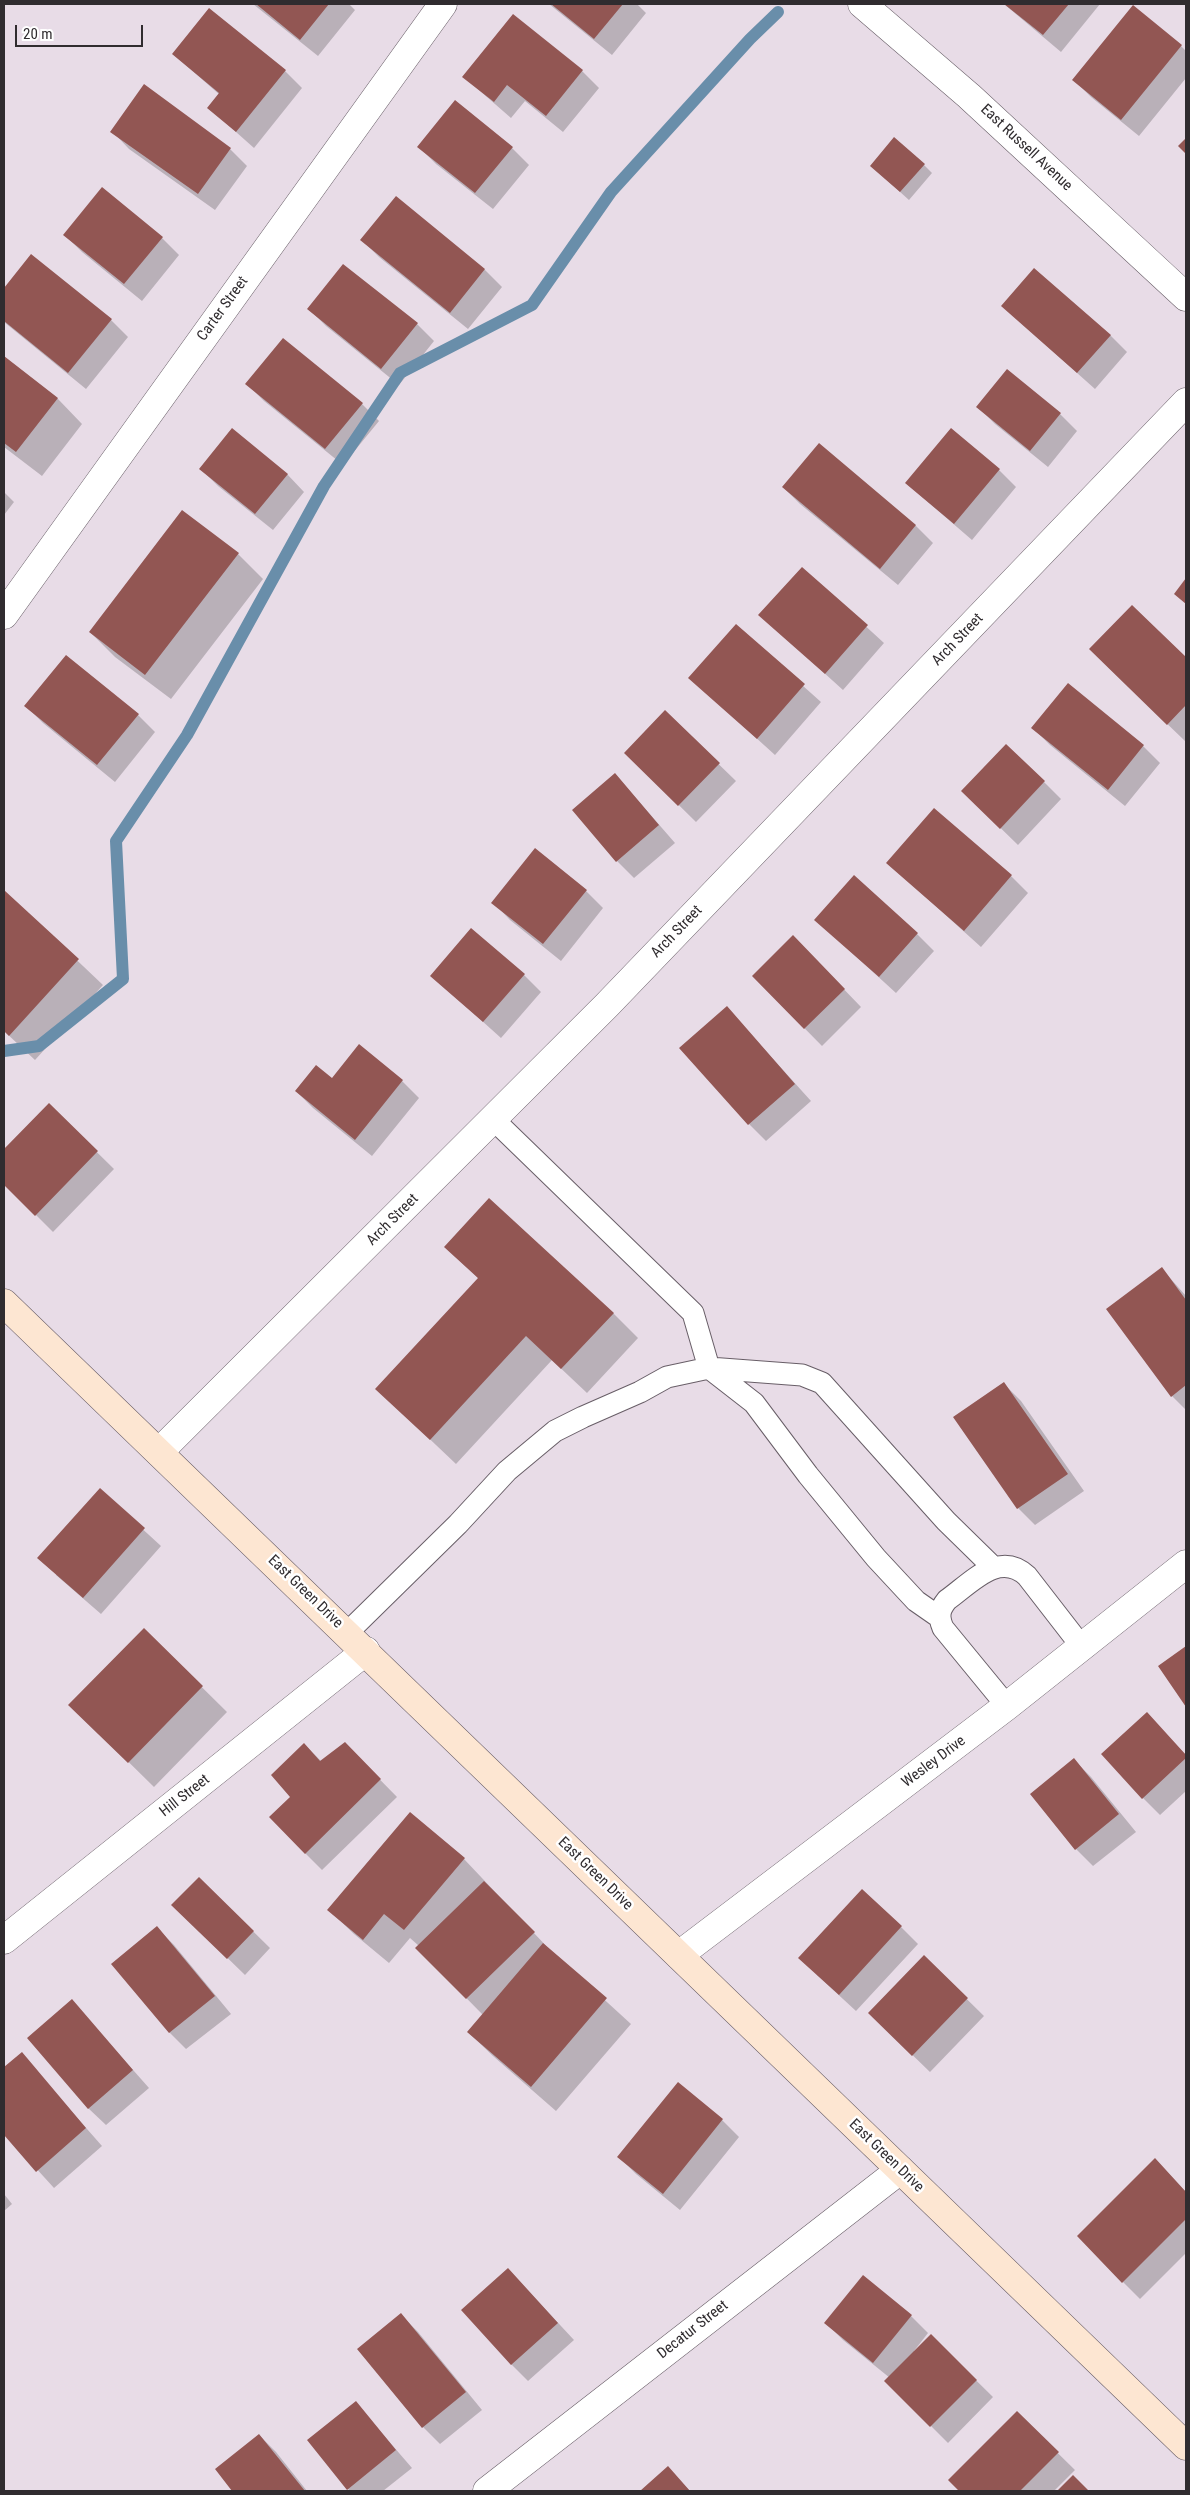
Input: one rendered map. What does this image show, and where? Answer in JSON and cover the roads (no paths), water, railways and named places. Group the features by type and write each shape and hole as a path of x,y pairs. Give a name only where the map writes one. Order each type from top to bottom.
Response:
{"main road":[{"name":"East Green Drive","path":"4,1303 1186,2446"}],"street":[{"name":"Carter Street","path":"4,615 443,4"},
{"name":"East Russell Avenue","path":"862,4 970,96 1186,297"},
{"name":"Arch Street","path":"159,1452 494,1120 1186,402"},
{"name":"Wesley Drive","path":"679,1956 1007,1706 1186,1564"},
{"name":"Hill Street","path":"4,1940 356,1642"},
{"name":"Decatur Street","path":"487,2491 900,2170"}],"lane":[{"path":"494,1120 693,1313 709,1368 754,1403 787,1449 876,1558 916,1601 939,1617"},
{"path":"356,1642 458,1524 507,1471 555,1432 667,1378 709,1368 802,1375 822,1383 946,1521 993,1567"},
{"path":"1007,1706 943,1628 939,1617 941,1607 947,1600 993,1567 1006,1565 1018,1567 1082,1647"}],"waterway":[{"path":"4,1051 39,1046 123,979 116,841 187,735 324,486 400,373 532,305 611,192 750,39 778,12"}]}
